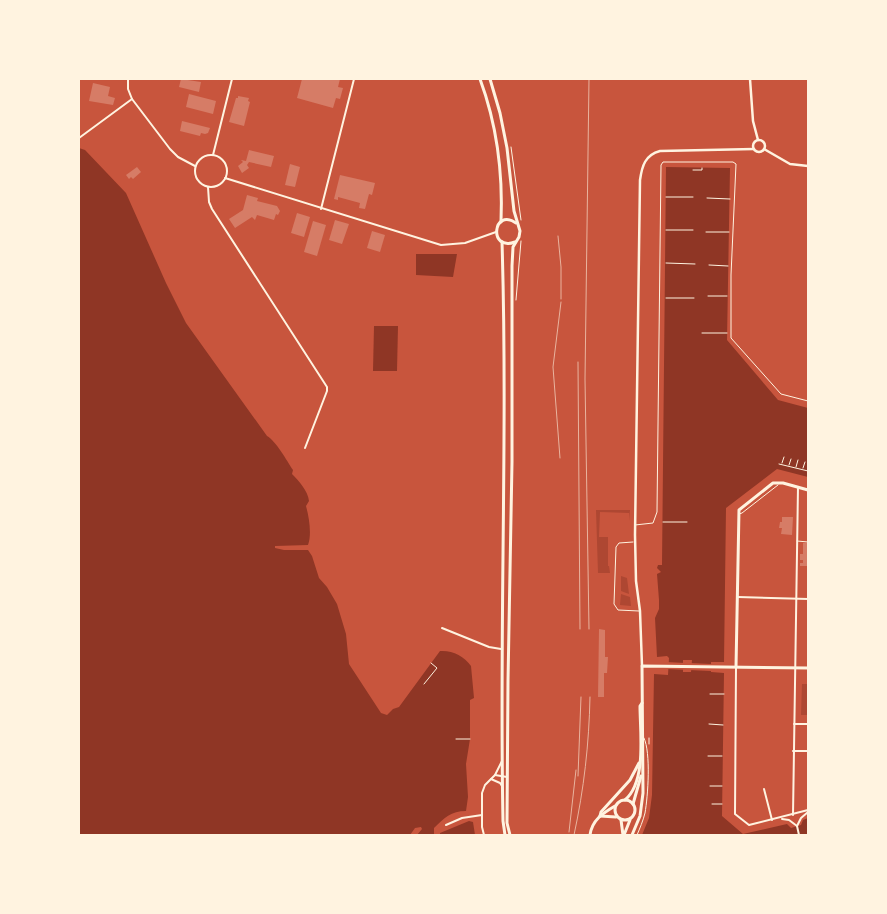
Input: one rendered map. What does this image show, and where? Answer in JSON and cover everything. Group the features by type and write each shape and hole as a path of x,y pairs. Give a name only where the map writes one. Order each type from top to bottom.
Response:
{"main road":[{"path":"480,79 496,140 500,164 501,222"},
{"path":"490,79 498,104 505,139 517,223 520,231 516,241 512,266 509,649 505,777 503,787 505,835"},
{"path":"516,241 507,244 502,242 496,232 497,226 501,222 509,219 517,223"},
{"path":"502,242 504,384 503,758 507,823 510,835"},
{"path":"736,667 740,508 771,484 778,482 808,490"},
{"path":"502,649 509,649"},
{"path":"632,835 641,809 642,666 808,668"},
{"path":"600,816 619,802 625,800 635,787 640,760 640,706 643,701"},
{"path":"590,835 592,826 601,812 630,780 640,760"},
{"path":"623,835 635,812 633,804 642,773"},
{"path":"625,800 633,804"},
{"path":"615,806 617,817"},
{"path":"600,816 617,817 621,820 631,818"},
{"path":"621,820 623,835"}],"street":[{"path":"128,79 128,89 132,99 178,158 196,166"},
{"path":"213,155 232,79"},
{"path":"321,208 354,79"},
{"path":"750,79 753,121 758,140 764,143 764,149"},
{"path":"79,138 132,99"},
{"path":"754,149 754,142 758,140"},
{"path":"642,666 640,611 636,581 635,525 640,180 642,166 652,154 660,151 754,149 760,152 764,149"},
{"path":"764,149 790,164 808,166"},
{"path":"213,155 218,156 225,163 225,178 218,185 208,187 203,185 196,177 196,166 202,157 213,155"},
{"path":"225,178 436,244 450,246 496,232"},
{"path":"208,187 209,202 212,209 327,387 306,448"},
{"path":"793,815 798,487"},
{"path":"737,597 808,598"},
{"path":"442,628 489,647 502,649"},
{"path":"736,667 735,814 749,825 808,811"},
{"path":"794,724 808,724"},
{"path":"793,751 808,751"},
{"path":"484,835 482,827 482,793 485,785 495,775 503,758"},
{"path":"495,775 505,777"},
{"path":"495,780 505,777"},
{"path":"492,779 503,787"},
{"path":"764,789 772,820"},
{"path":"796,826 808,811"},
{"path":"446,825 462,818 482,815"},
{"path":"780,818 789,820 796,826 799,835"}],"lane":[{"path":"635,525 654,522 657,512 663,162 733,162 736,164 731,275 731,338 781,394 808,401"},
{"path":"739,514 778,485 778,482"},
{"path":"635,542 619,543 616,547 614,604 618,610 640,611"},
{"path":"796,542 808,542"},
{"path":"637,835 644,815 647,797 648,750 642,736"}],"path":[{"path":"693,170 702,170 702,168"},
{"path":"666,197 693,197"},
{"path":"707,198 730,198"},
{"path":"666,230 692,230"},
{"path":"706,232 729,232"},
{"path":"666,263 695,264"},
{"path":"708,265 728,266"},
{"path":"708,296 728,296"},
{"path":"666,298 694,298"},
{"path":"702,333 727,334"},
{"path":"784,457 781,464 808,471"},
{"path":"789,466 791,458"},
{"path":"796,468 798,460"},
{"path":"802,470 805,462"},
{"path":"662,522 687,522"},
{"path":"424,684 436,668 431,663"},
{"path":"710,694 724,694"},
{"path":"709,724 723,725"},
{"path":"456,740 470,739"},
{"path":"708,756 722,756"},
{"path":"710,786 722,786"},
{"path":"712,804 722,804"}],"shaded area":[{"path":"79,148 85,150 126,193 186,323 267,436 274,442 293,470 292,474 305,490 309,501 306,506 310,531 308,545 275,546 275,548 308,550 312,556 319,578 337,604 346,634 349,664 381,713 387,715 393,709 399,707 440,651 457,654 471,666 474,698 470,700 470,739 466,764 468,797 466,811 456,812 445,818 434,828 434,835 417,835 422,829 421,827 415,828 410,835 79,835"},
{"path":"666,167 730,168 727,340 778,400 808,408 808,477 777,469 726,508 724,662 711,662 711,672 724,673 722,816 743,834 787,824 791,828 801,825 803,820 808,818 808,835 642,835 649,818 652,795 654,674 668,675 669,658 667,656 657,657 655,618 659,609 659,600 657,574 661,572 657,568 658,565 662,565","holes":["683,660 692,660 691,672 683,672"]},
{"path":"416,254 457,254 453,277 416,275"},
{"path":"374,326 398,326 397,371 373,371"},
{"path":"596,510 630,510 629,521 629,513 600,512 599,537 608,537 608,566 610,573 598,573"},
{"path":"621,576 627,578 629,594 621,591"},
{"path":"621,594 630,597 631,606 620,605"},
{"path":"802,684 808,684 808,715 801,715"},
{"path":"469,821 473,822 475,835 440,835 440,833"}],"pier":[{"path":"666,662 685,663 685,670 666,669"},
{"path":"689,663 711,664 711,671 688,670"}],"building":[{"path":"181,79 201,82 199,92 179,87"},
{"path":"302,79 340,79 338,87 343,88 340,99 336,98 333,108 297,98"},
{"path":"93,83 110,87 108,96 115,98 113,105 89,101"},
{"path":"189,94 216,101 213,114 186,107"},
{"path":"238,96 249,98 248,101 250,102 244,126 229,122"},
{"path":"182,121 210,128 208,133 201,133 200,136 180,131"},
{"path":"249,150 274,156 271,167 249,162 247,165 249,168 242,173 238,166 243,162 241,160 246,161"},
{"path":"290,164 300,167 295,187 285,185"},
{"path":"137,167 141,172 133,179 131,177 129,179 126,175"},
{"path":"340,175 375,183 372,195 369,194 365,209 359,208 360,203 338,197 338,200 334,199"},
{"path":"247,195 258,198 257,201 277,206 280,211 278,215 276,214 274,220 257,215 255,220 252,217 235,228 229,219 243,210"},
{"path":"297,213 310,217 304,237 291,233"},
{"path":"335,220 349,224 342,244 329,240"},
{"path":"313,221 326,225 317,256 304,252"},
{"path":"372,231 385,235 380,252 367,248"},
{"path":"782,517 793,517 792,535 781,534 782,528 779,528"},
{"path":"803,543 808,543 808,566 800,566 800,563 803,563 803,560 800,560 800,554 803,554"},
{"path":"599,629 605,630 605,657 608,657 607,673 604,673 604,697 598,697"}],"railway":[{"path":"589,79 585,379 589,629"},
{"path":"558,236 561,267 561,299"},
{"path":"560,458 553,367 561,302"},
{"path":"578,362 580,629"},
{"path":"578,776 581,697"},
{"path":"574,835 581,801 590,697"},
{"path":"569,832 576,770"}]}
